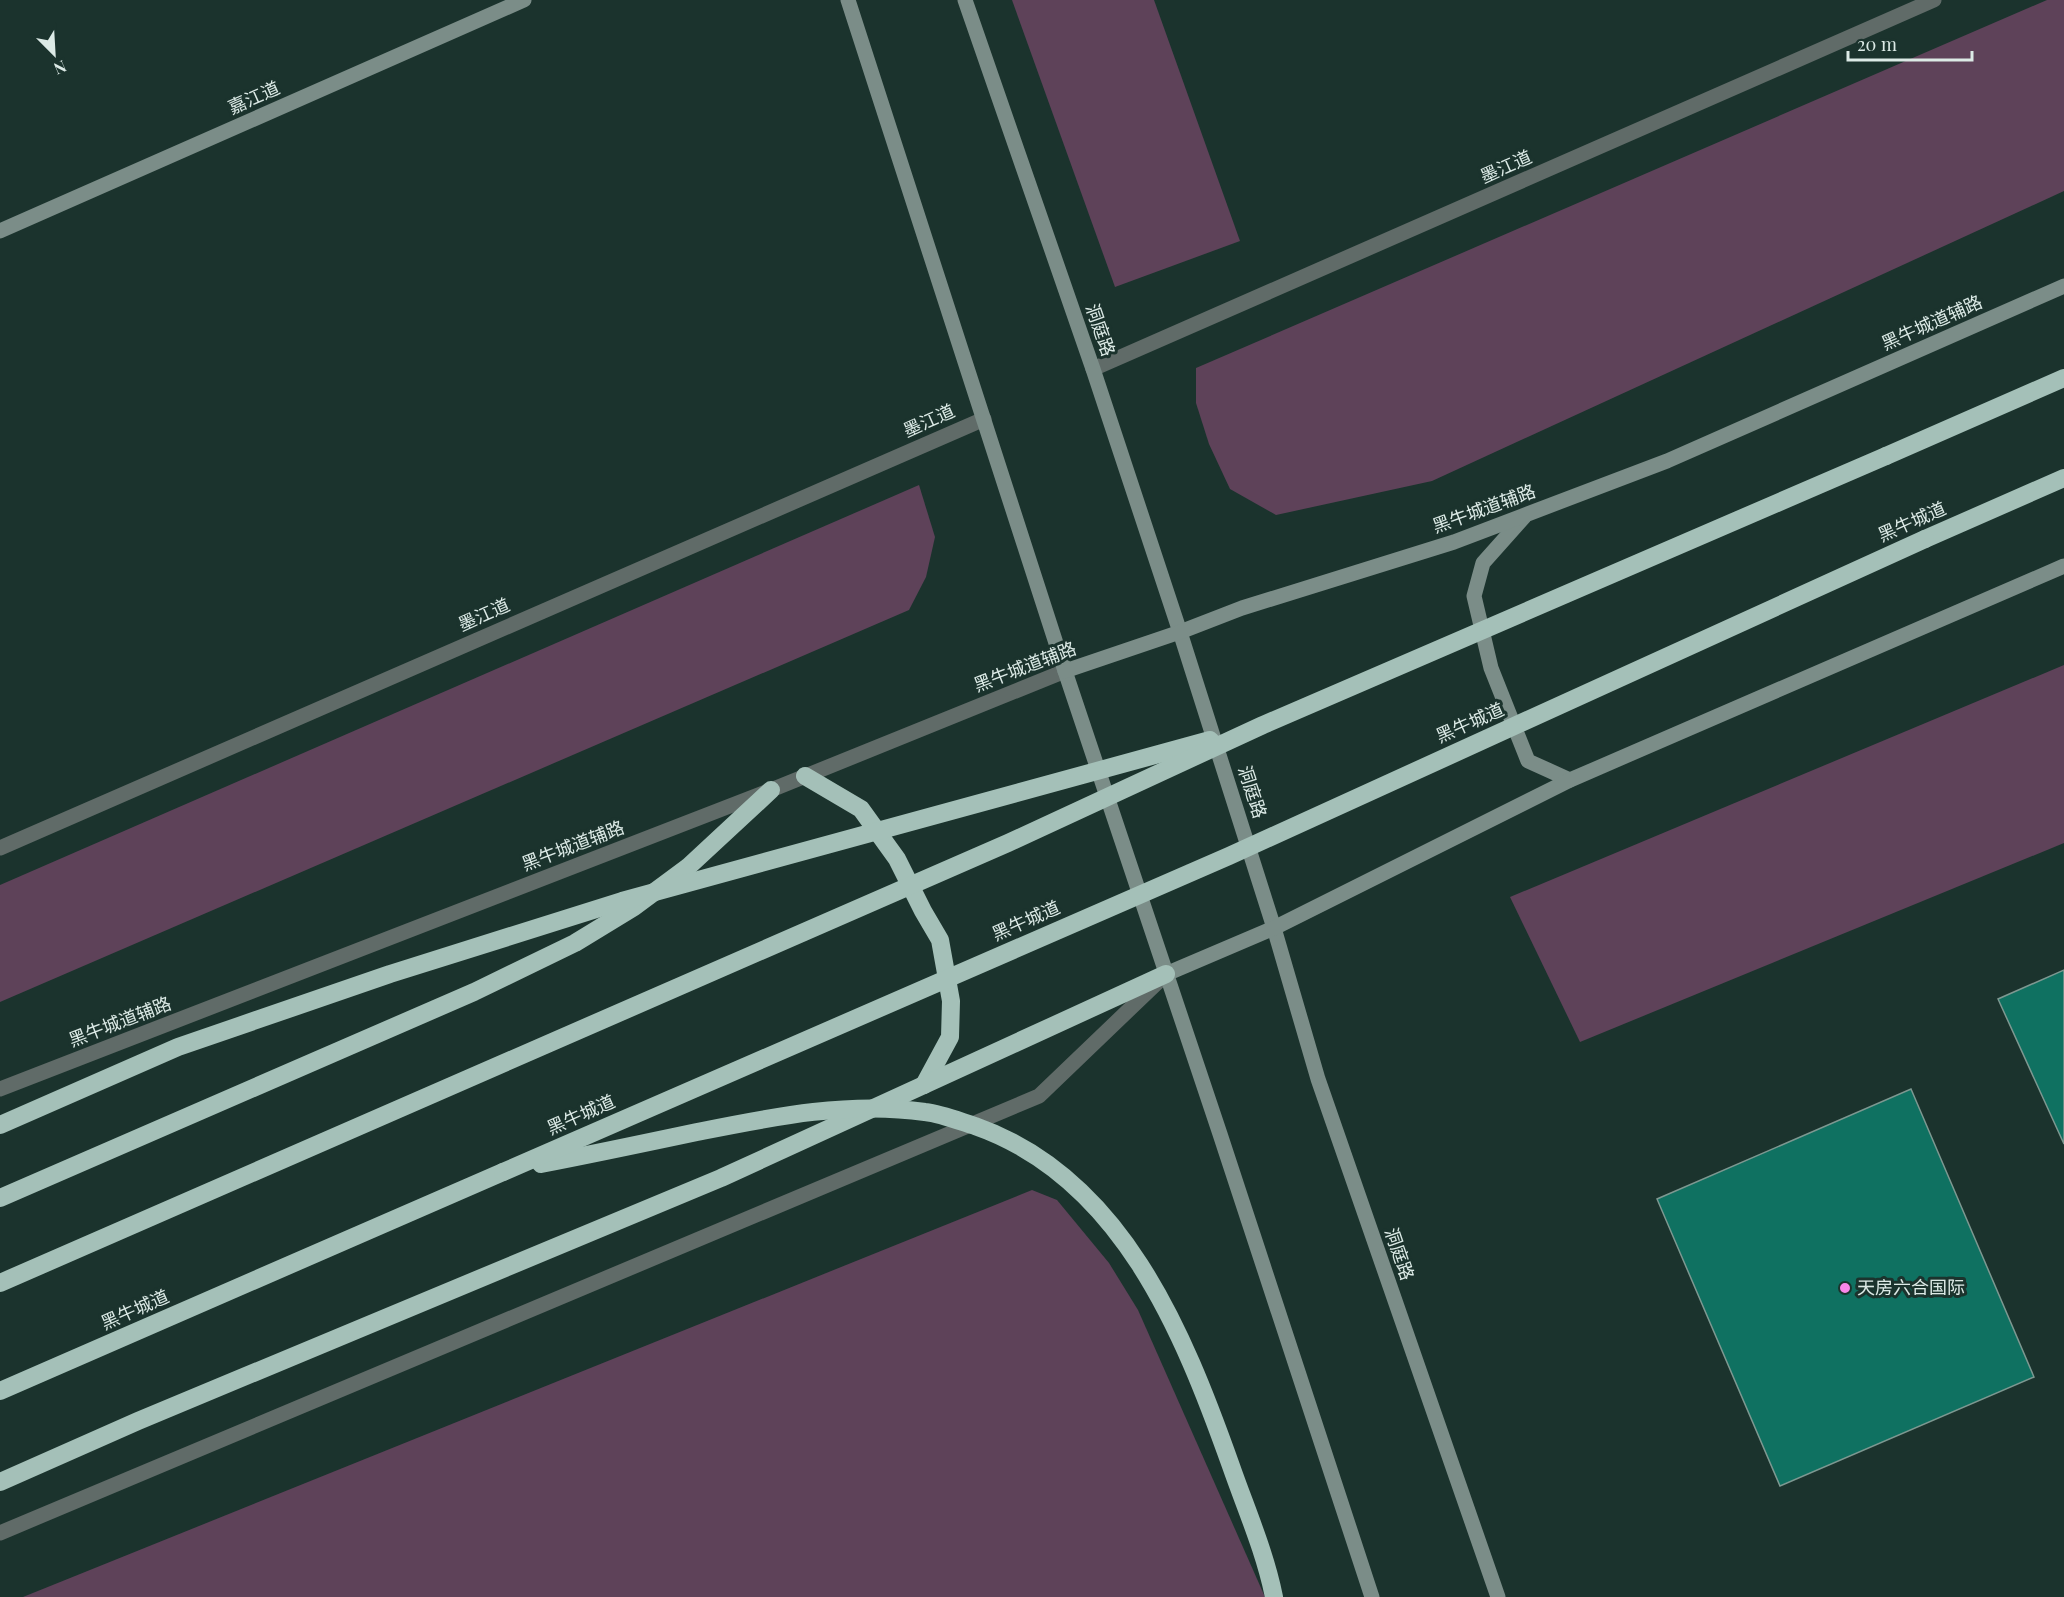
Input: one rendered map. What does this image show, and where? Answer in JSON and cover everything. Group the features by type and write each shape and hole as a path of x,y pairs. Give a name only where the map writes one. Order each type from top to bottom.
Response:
{"highway":[{"path":"0,1282 1008,843 1263,725 2064,378"},
{"name":"黑牛城道","path":"0,1392 1229,856 2064,477"},
{"path":"0,1125 178,1047 390,974 622,901 1263,725"},
{"path":"805,776 861,809 897,859 940,940 951,1001 950,1037 924,1085"},
{"path":"0,1198 474,992 575,942 634,907 688,867 771,790"},
{"path":"0,1482 149,1417 721,1178 1166,974"},
{"path":"503,1172 739,1124 833,1109 929,1112 1000,1135 1017,1144 1056,1170 1085,1197 1118,1233 1145,1271 1177,1329 1204,1390 1274,1597"}],"main road":[{"name":"嘉江道","path":"0,231 524,0"},
{"path":"848,0 1065,671 1372,1597"},
{"name":"洞庭路","path":"965,0 1093,369 1180,632 1274,928 1318,1079 1498,1597"},
{"name":"黑牛城道辅路","path":"1065,671 1180,632 1242,608 1454,542 1666,461 2064,286"},
{"path":"1526,514 1483,563 1474,596 1491,668 1528,761 1570,780"},
{"path":"1166,974 1274,928 1570,780 2064,566"}],"street":[{"name":"墨江道","path":"1093,369 1934,0"},
{"name":"墨江道","path":"0,848 984,419"},
{"name":"黑牛城道辅路","path":"0,1089 771,790 1065,671"},
{"path":"0,1533 1038,1096 1166,974"}],"shaded area":[{"path":"1012,0 1154,0 1240,241 1115,287"},
{"path":"2047,0 2064,0 2064,191 1432,481 1276,515 1230,489 1209,444 1196,403 1196,368"},
{"path":"919,485 935,537 926,577 909,610 0,1002 0,885"},
{"path":"2064,665 2064,843 1580,1042 1510,897"},
{"path":"1032,1190 1057,1200 1109,1263 1138,1310 1265,1597 23,1597"}],"building":[{"path":"2064,970 2064,1144 1998,999"},
{"name":"天房六合国际","path":"1911,1089 2034,1377 1780,1486 1657,1199"}],"place":[{"name":"天房六合国际","path":"1845,1288"}]}
